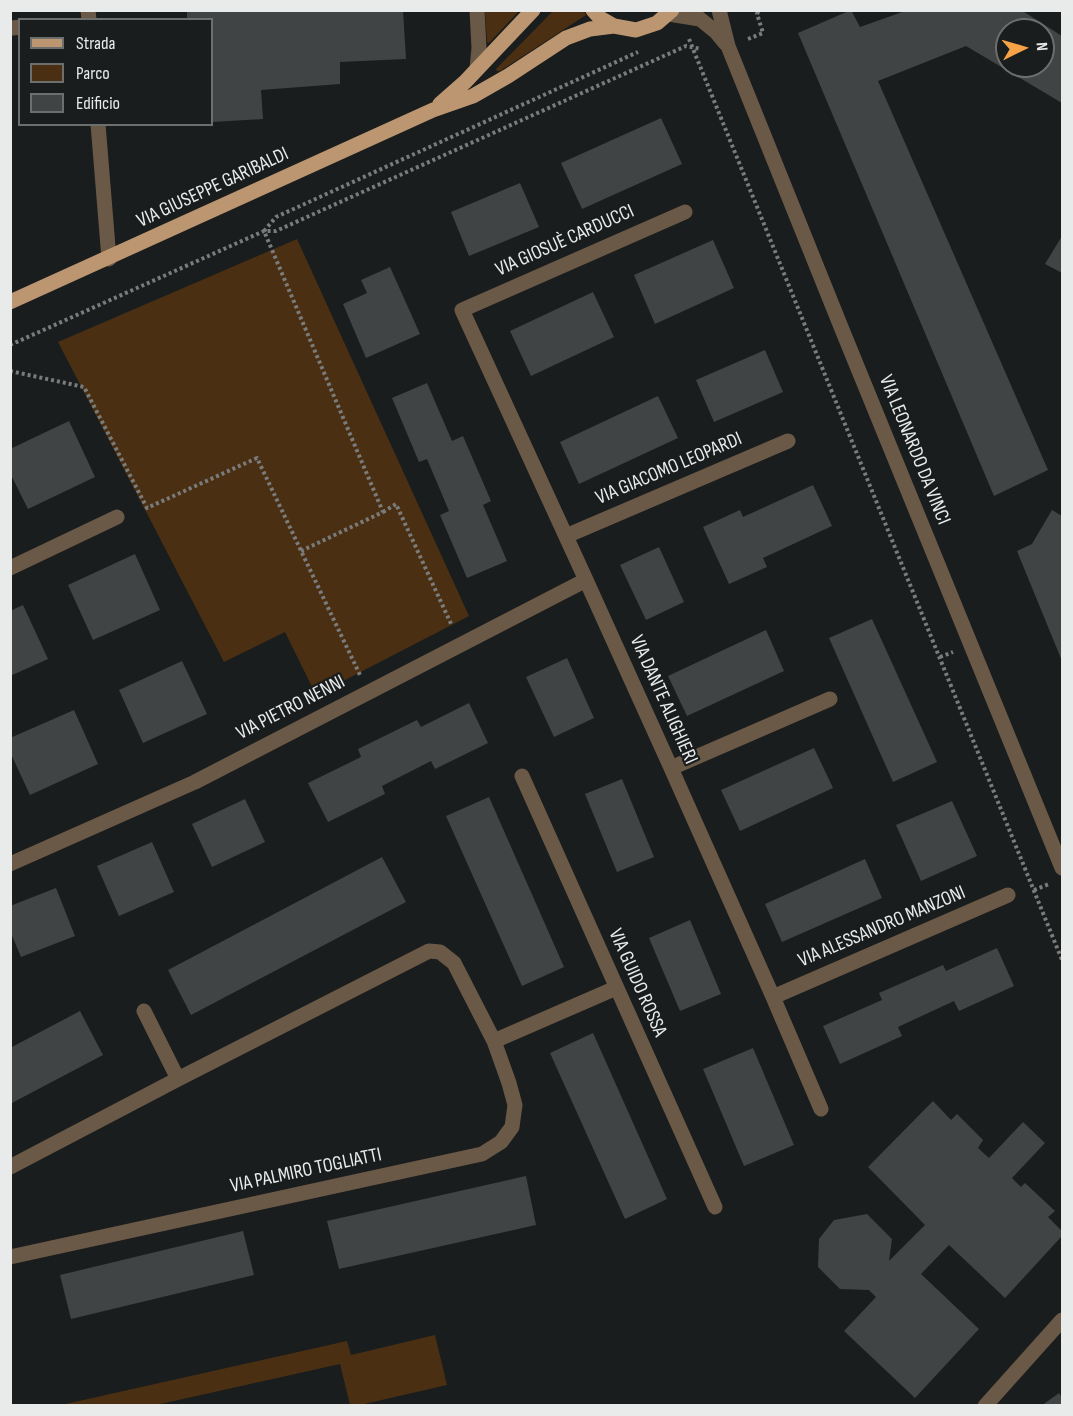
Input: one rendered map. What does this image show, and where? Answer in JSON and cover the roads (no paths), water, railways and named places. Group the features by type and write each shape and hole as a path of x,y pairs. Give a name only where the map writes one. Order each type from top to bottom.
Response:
{"main road":[{"name":"VIA GIUSEPPE GARIBALDI","path":"433,110 477,69 533,10"},
{"path":"593,10 600,18 614,26"},
{"name":"VIA GIUSEPPE GARIBALDI","path":"10,302 433,110 473,96 566,38 590,29 614,26 636,30 657,23 670,12"}],"street":[{"path":"477,10 479,48 477,69"},
{"path":"719,10 728,46"},
{"path":"670,12 700,19 728,46"},
{"name":"VIA LEONARDO DA VINCI","path":"728,46 1062,868"},
{"path":"98,126 109,259"},
{"name":"VIA GIOSUÈ CARDUCCI","path":"462,310 685,212"},
{"name":"VIA DANTE ALIGHIERI","path":"462,310 671,768 821,1109"},
{"name":"VIA GIACOMO LEOPARDI","path":"566,536 788,441"},
{"path":"10,568 117,517"},
{"name":"VIA PIETRO NENNI","path":"10,864 195,782 586,580"},
{"path":"671,768 830,699"},
{"name":"VIA GUIDO ROSSA","path":"522,777 715,1207"},
{"name":"VIA ALESSANDRO MANZONI","path":"773,997 1008,895"},
{"name":"VIA PALMIRO TOGLIATTI","path":"10,1167 429,951 440,952 454,963 494,1041 510,1083 514,1105 512,1127 501,1142 482,1154 10,1257"},
{"path":"494,1041 616,988"},
{"path":"144,1011 178,1079"},
{"path":"984,1406 1062,1320"}]}
